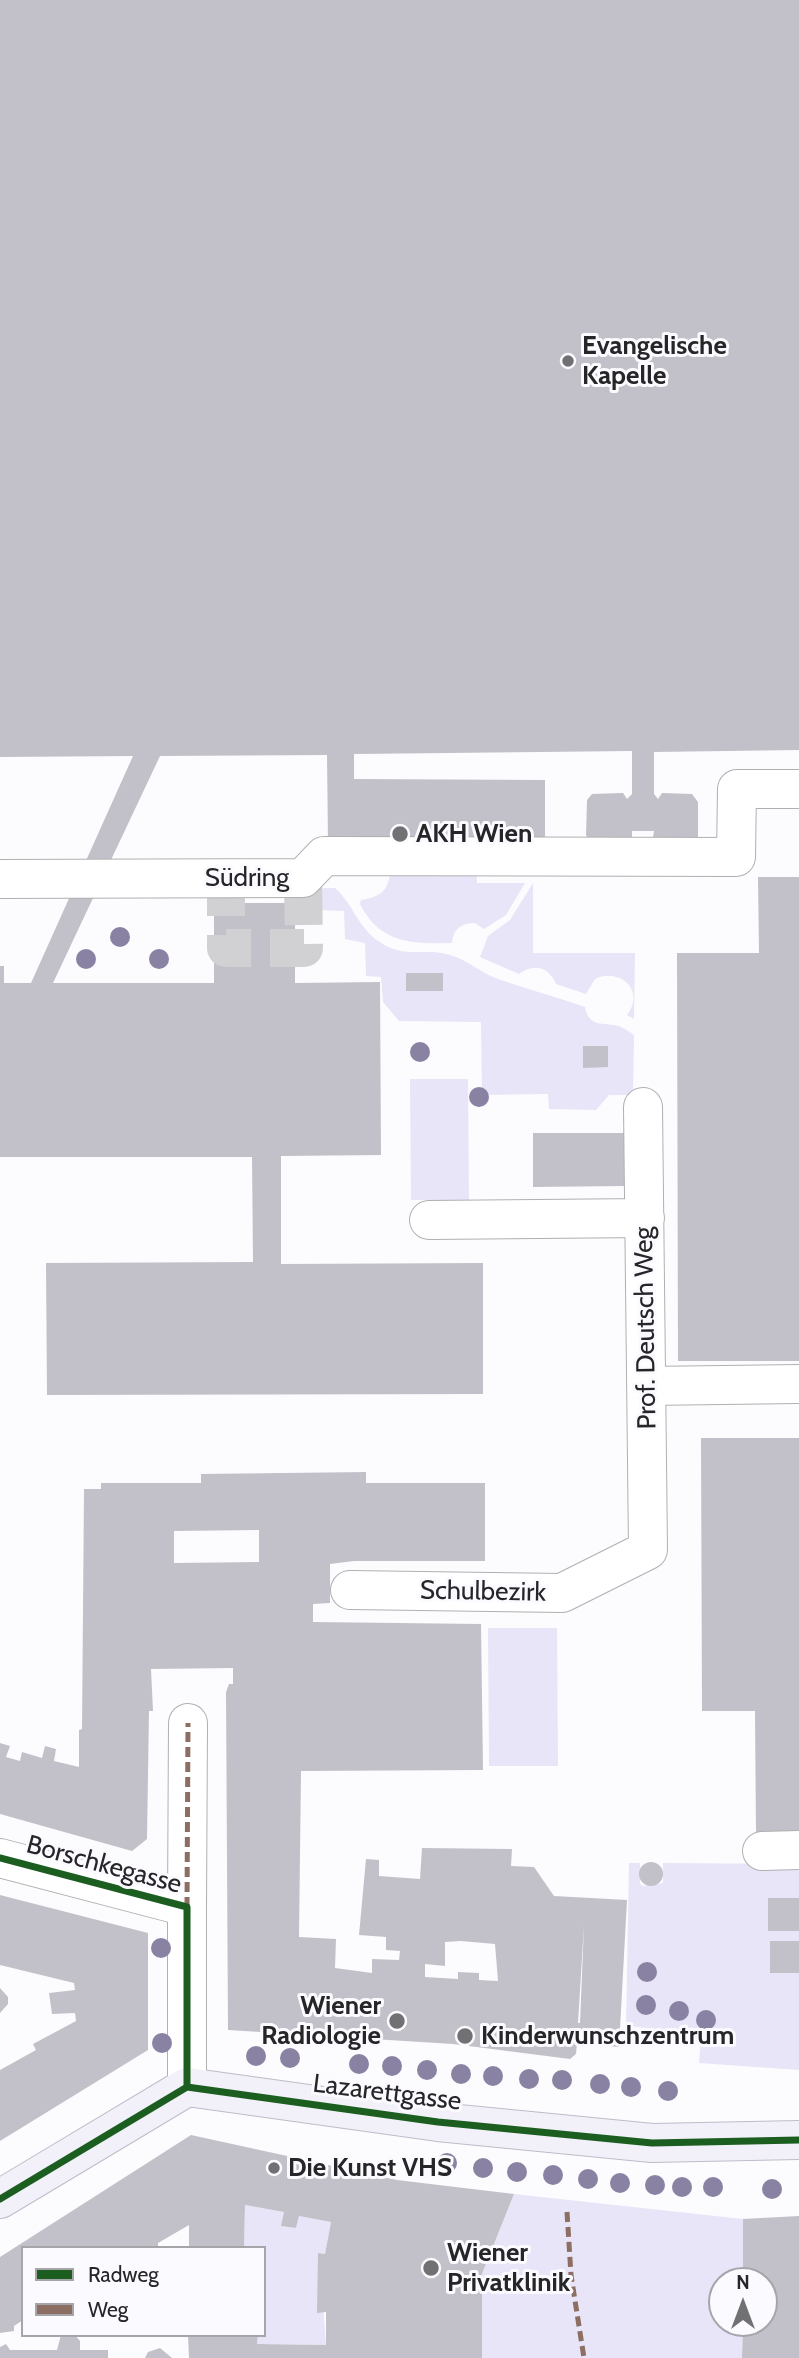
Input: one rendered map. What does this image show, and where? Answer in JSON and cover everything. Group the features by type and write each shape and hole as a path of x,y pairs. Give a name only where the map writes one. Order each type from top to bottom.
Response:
{"main road":[{"name":"Lazarettgasse","path":"187,2087 438,2122 652,2143 799,2140"},
{"path":"0,2199 187,2087"}],"street":[{"name":"Südring","path":"0,878 303,878 324,856 736,857 737,789 799,789"},
{"name":"Prof. Deutsch Weg","path":"643,1107 648,1549"},
{"path":"429,1220 645,1218"},
{"path":"646,1386 799,1384"},
{"name":"Schulbezirk","path":"350,1590 562,1593 648,1549"},
{"path":"187,1907 188,1723"},
{"name":"Borschkegasse","path":"0,1858 187,1907 187,2087"}],"shaded area":[{"path":"476,867 477,883 525,883 506,915 484,929 475,923 462,926 454,934 452,943 424,943 399,939 377,927 360,904 361,900 382,892 388,884 390,871"},
{"path":"533,883 533,953 635,953 634,1019 627,1015 634,998 632,990 621,979 604,976 595,979 586,994 556,984 545,970 540,968 519,974 480,957 488,936 510,920"},
{"path":"335,888 365,929 388,947 406,952 441,953 457,957 498,979 585,1007 593,1021 620,1027 634,1035 633,1095 609,1095 596,1110 549,1109 548,1094 482,1095 481,1022 399,1021 383,1002 381,977 366,976 365,943 345,939 344,911 317,910 317,890"},
{"path":"410,1079 468,1079 469,1200 411,1200"},
{"path":"488,1628 557,1628 558,1766 489,1766"},
{"path":"629,1863 640,1863 640,1884 643,1886 663,1883 663,1863 799,1864 799,2070 699,2063 701,2033 626,2026"},
{"path":"514,2194 743,2219 743,2267 708,2267 708,2337 743,2337 742,2358 482,2358 482,2274"},
{"path":"245,2205 284,2212 282,2226 296,2228 299,2216 331,2222 325,2254 319,2253 326,2345 257,2344 258,2337 266,2337 266,2246 244,2246"}],"building":[{"path":"0,0 799,0 799,750 654,752 654,794 658,799 662,793 692,794 698,802 698,837 691,845 653,838 654,831 632,831 632,838 592,845 586,835 587,800 592,794 623,793 627,799 632,794 632,751 354,754 354,779 545,780 545,845 328,844 327,755 160,756 53,983 214,983 214,903 295,903 295,983 380,982 381,1155 281,1156 281,1264 483,1263 483,1394 47,1395 46,1263 253,1262 252,1157 0,1157 0,966 4,966 4,983 31,983 133,756 0,757"},
{"path":"758,877 799,877 799,1361 678,1361 677,953 759,953"},
{"path":"406,973 443,973 443,991 406,991"},
{"path":"583,1046 608,1046 608,1067 583,1068"},
{"path":"533,1133 624,1133 624,1186 533,1187"},
{"path":"701,1438 799,1438 799,1834 756,1834 755,1711 702,1711"},
{"path":"366,1472 366,1483 485,1483 485,1561 354,1561 330,1564 330,1603 313,1604 313,1622 481,1624 483,1770 301,1771 299,1937 336,1939 335,1968 372,1973 372,1959 399,1960 400,1951 386,1950 386,1937 359,1935 366,1859 379,1860 379,1876 420,1879 422,1848 512,1849 511,1866 534,1867 554,1896 627,1900 619,2047 577,2043 576,2054 570,2059 453,2044 228,2030 226,1692 229,1684 233,1684 233,1668 151,1669 153,1711 149,1711 147,1839 132,1851 0,1814 0,1743 10,1746 6,1757 20,1761 22,1752 42,1758 45,1746 56,1749 54,1761 79,1767 79,1730 82,1729 84,1489 101,1489 101,1483 201,1483 201,1474","holes":["259,1530 259,1562 174,1563 174,1531","584,1925 580,2023 578,2023","445,1942 495,1944 498,1981 479,1980 479,1973 458,1972 458,1979 425,1977 425,1964 445,1966"]},
{"path":"651,1862 660,1865 663,1874 660,1883 651,1886 642,1883 639,1874 642,1865"},
{"path":"0,1895 148,1933 148,2050 0,2141 0,2070 36,2050 33,2044 76,2021 75,2013 52,2014 49,1993 75,1990 74,1983 0,1965"},
{"path":"768,1898 799,1898 799,1931 768,1931"},
{"path":"770,1941 799,1941 799,1973 770,1973"},
{"path":"0,1988 8,1997 8,2004 0,2013"},
{"path":"191,2135 397,2180 514,2194 482,2274 482,2358 189,2358 188,2337 258,2337 257,2344 326,2345 326,2312 317,2313 318,2253 325,2254 331,2222 299,2216 296,2228 281,2226 284,2212 245,2205 244,2246 189,2246 189,2225 158,2243 158,2246 21,2246 21,2321 14,2326 14,2331 0,2333 0,2257"},
{"path":"799,2216 799,2358 742,2358 743,2337 778,2337 778,2267 743,2267 743,2219"},
{"path":"60,2337 77,2337 80,2341 80,2350 108,2350 108,2358 0,2358 0,2347 6,2344 10,2350 57,2350"},
{"path":"160,2348 172,2358 145,2358 148,2352"}],"tunnel":[{"path":"226,878 226,948 304,948 303,878"}],"marked path":[{"path":"187,1907 188,1723"},
{"path":"567,2212 571,2275 584,2358"}],"cycle path":[{"path":"0,1858 187,1907 187,2087"},
{"path":"0,2199 187,2087 438,2122 652,2143 799,2140"}],"place":[{"name":"Evangelische Kapelle","path":"568,361"},
{"name":"AKH Wien","path":"400,834"},
{"name":"Wiener Radiologie","path":"397,2021"},
{"name":"Kinderwunschzentrum","path":"465,2036"},
{"name":"Die Kunst VHS","path":"274,2168"},
{"name":"Wiener Privatklinik","path":"431,2268"}]}
